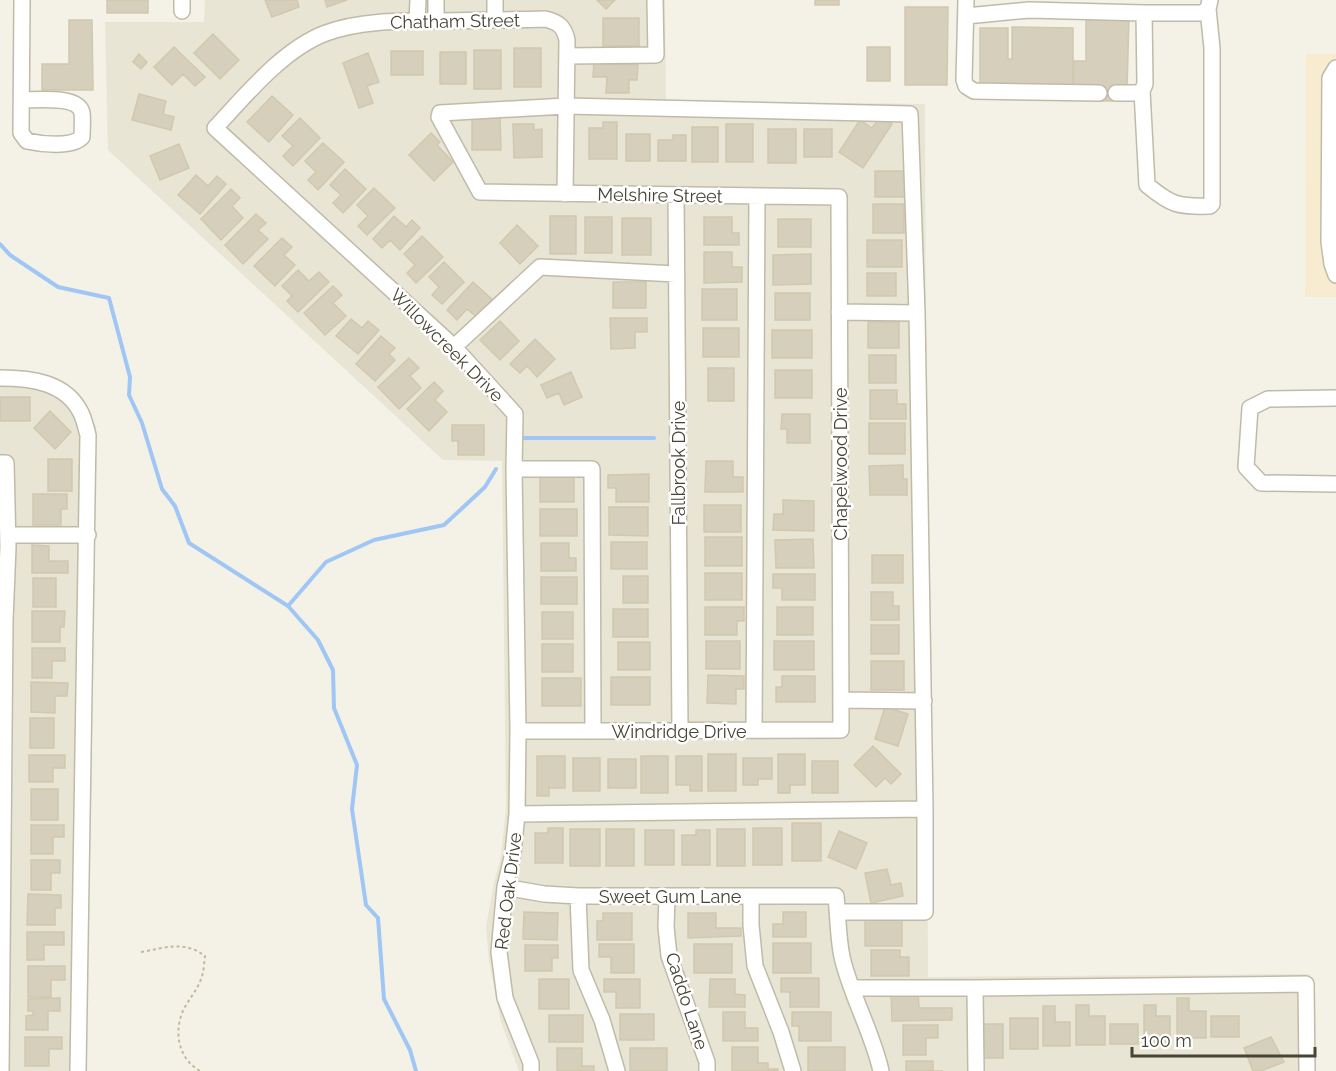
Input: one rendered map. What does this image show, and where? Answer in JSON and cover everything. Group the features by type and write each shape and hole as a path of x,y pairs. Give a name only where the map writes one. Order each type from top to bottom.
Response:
{"street":[{"path":"21,100 70,101 78,104 82,111 81,137 72,144 27,141 21,133 21,100 22,0"},
{"path":"417,0 417,21"},
{"path":"436,0 436,21"},
{"path":"495,0 495,20"},
{"path":"567,56 656,55 655,0"},
{"path":"966,0 964,80 966,86 974,91 1099,93"},
{"path":"966,16 988,7 1029,10 1202,13 1209,5"},
{"path":"1144,13 1145,84 1142,91 1147,184 1167,201 1186,207 1210,206 1212,204 1212,48 1209,5"},
{"name":"Chatham Street","path":"215,128 267,72 291,53 324,34 355,26 417,21 544,19 556,22 565,30 567,56 565,194"},
{"path":"1336,68 1330,78 1333,136 1332,264 1336,276"},
{"path":"1116,93 1142,91"},
{"path":"517,814 926,809 917,313 910,114 566,106"},
{"name":"Melshire Street","path":"566,106 440,113 439,117 480,192 839,197"},
{"name":"Willowcreek Drive","path":"215,128 453,347 515,414 517,814"},
{"name":"Fallbrook Drive","path":"676,195 680,731"},
{"path":"754,730 757,196"},
{"name":"Chapelwood Drive","path":"839,197 841,730"},
{"path":"453,347 540,267 676,274"},
{"path":"839,312 917,313"},
{"path":"0,378 44,382 65,392 81,412 88,435 78,1071"},
{"path":"1336,398 1268,399 1250,408 1246,467 1261,483 1336,484"},
{"path":"0,463 6,463 6,543 2,620 1,1071"},
{"path":"514,469 592,470 593,731"},
{"path":"6,543 88,535"},
{"path":"841,700 924,701"},
{"name":"Windridge Drive","path":"518,731 841,730"},
{"name":"Sweet Gum Lane","path":"505,887 543,894 578,896 751,896 926,912 926,809"},
{"name":"Red Oak Drive","path":"517,814 513,853 505,887 498,952 505,998 531,1063 531,1071"},
{"path":"578,896 581,970 602,1020 617,1071"},
{"name":"Caddo Lane","path":"667,896 666,927 669,956 707,1062 707,1071"},
{"path":"751,896 755,966 781,1032 793,1071"},
{"path":"837,904 842,956 852,988 876,1047 881,1071"},
{"path":"852,988 1306,984 1307,1071"},
{"path":"975,988 976,1071"}],"path":[{"path":"141,952 179,946 194,948 205,956 201,980 182,1013 178,1040 184,1056 192,1066 200,1071"}],"shaded area":[{"path":"205,0 665,0 666,101 925,104 928,977 1309,974 1310,1071 519,1071 501,1022 489,961 486,927 501,856 506,808 502,461 443,460 108,150 105,22 204,22"},
{"path":"1306,54 1336,54 1336,297 1305,297"},
{"path":"0,375 42,376 58,381 70,388 86,406 96,427 83,1071 0,1071"}],"building":[{"path":"107,0 148,0 148,13 107,13"},
{"path":"265,0 297,0 299,7 272,17"},
{"path":"325,0 347,0 327,7"},
{"path":"597,0 615,0 606,9"},
{"path":"815,0 839,0 839,5 815,5"},
{"path":"905,7 948,7 947,85 905,85"},
{"path":"1086,17 1129,18 1127,90 1116,90 1115,101 1099,101 1099,89 1073,88 1074,61 1086,61"},
{"path":"603,18 639,18 639,46 603,46"},
{"path":"69,20 92,20 93,90 42,90 42,64 69,64"},
{"path":"1012,27 1073,28 1073,87 980,86 980,28 1008,28 1008,59 1012,59"},
{"path":"213,34 239,60 220,79 194,53"},
{"path":"174,47 205,77 195,86 183,74 172,85 154,67"},
{"path":"867,47 890,47 890,81 867,81"},
{"path":"514,48 541,48 541,87 514,87"},
{"path":"474,50 501,50 501,89 474,89"},
{"path":"391,51 423,51 423,75 391,75"},
{"path":"440,52 466,52 466,84 440,84"},
{"path":"368,53 379,82 367,86 373,103 359,108 343,63"},
{"path":"139,54 147,62 141,69 133,62"},
{"path":"594,63 638,65 637,80 629,80 629,93 606,93 607,77 593,77"},
{"path":"139,94 166,101 163,114 174,117 171,130 132,120"},
{"path":"272,96 293,115 269,142 247,122"},
{"path":"472,115 500,115 501,150 472,150"},
{"path":"880,117 892,124 863,168 839,152 860,120 872,128"},
{"path":"300,118 320,138 293,166 283,156 293,146 282,136"},
{"path":"603,122 617,122 617,159 589,159 589,128 603,128"},
{"path":"513,124 534,124 534,130 542,129 542,157 514,158"},
{"path":"726,124 753,124 753,162 726,162"},
{"path":"692,127 718,127 718,162 692,162"},
{"path":"768,129 796,129 796,163 768,163"},
{"path":"804,129 832,129 832,157 804,157"},
{"path":"431,133 440,142 437,145 453,162 434,181 409,155"},
{"path":"626,134 650,134 650,161 626,161"},
{"path":"673,135 686,135 686,161 658,161 658,140 673,140"},
{"path":"323,143 344,162 318,190 308,180 316,172 305,161"},
{"path":"179,144 189,168 160,180 150,156"},
{"path":"345,169 366,189 343,213 333,203 341,195 330,185"},
{"path":"875,171 905,171 905,197 875,197"},
{"path":"196,175 208,186 217,176 226,184 200,214 178,195"},
{"path":"374,188 395,208 367,235 358,226 368,216 357,205"},
{"path":"231,189 240,198 232,206 243,218 221,240 201,219"},
{"path":"873,204 904,204 904,233 873,233"},
{"path":"256,214 266,223 258,230 268,239 243,264 225,245"},
{"path":"394,216 406,227 412,220 420,228 400,250 390,240 382,248 373,239"},
{"path":"550,216 576,216 576,254 550,254"},
{"path":"585,217 612,217 612,253 585,253"},
{"path":"704,217 732,217 732,233 739,233 739,245 704,245"},
{"path":"622,218 651,218 651,255 622,255"},
{"path":"778,219 811,219 811,247 778,247"},
{"path":"517,225 538,246 520,264 500,243"},
{"path":"422,236 443,257 416,283 407,273 415,265 404,254"},
{"path":"282,238 292,247 284,255 295,265 275,286 254,266"},
{"path":"867,240 902,240 902,267 867,267"},
{"path":"704,252 732,252 732,267 742,267 742,282 704,283"},
{"path":"811,254 811,284 773,285 773,255"},
{"path":"444,262 464,282 442,304 432,295 439,287 429,277"},
{"path":"298,270 309,281 319,272 329,282 298,312 287,301 292,296 282,286"},
{"path":"867,273 896,273 896,296 867,296"},
{"path":"473,282 495,302 479,319 467,309 457,320 447,310"},
{"path":"613,282 646,282 646,308 613,308"},
{"path":"333,286 342,295 333,303 346,316 325,335 304,313"},
{"path":"702,289 737,289 737,320 702,320"},
{"path":"775,293 810,293 810,320 775,320"},
{"path":"610,318 647,318 647,332 635,332 635,348 611,349"},
{"path":"351,319 362,328 368,321 379,330 358,354 336,336"},
{"path":"500,321 519,341 500,360 480,340"},
{"path":"868,322 899,322 899,348 868,348"},
{"path":"703,328 739,328 739,357 703,357"},
{"path":"772,330 812,330 812,358 772,358"},
{"path":"381,336 395,348 389,354 395,360 375,381 356,364"},
{"path":"535,339 555,359 537,377 527,366 520,373 510,364"},
{"path":"869,355 896,355 896,383 869,383"},
{"path":"409,358 419,368 410,376 421,388 399,409 378,387"},
{"path":"708,368 734,368 734,401 708,401"},
{"path":"775,370 812,370 812,398 775,398"},
{"path":"571,372 582,397 564,405 559,393 547,398 541,385"},
{"path":"434,382 443,391 435,400 447,412 429,431 407,409"},
{"path":"870,390 897,390 897,404 906,404 906,419 870,419"},
{"path":"0,397 30,397 30,421 0,421"},
{"path":"50,411 71,432 55,449 34,428"},
{"path":"782,414 810,414 810,443 787,443 787,429 781,429"},
{"path":"869,423 905,423 905,454 869,454"},
{"path":"452,425 484,425 484,455 458,455 458,441 452,441"},
{"path":"48,459 72,459 72,491 48,491"},
{"path":"706,461 733,461 733,477 743,477 743,492 705,492"},
{"path":"903,465 903,479 907,479 907,495 870,495 869,466"},
{"path":"649,474 649,502 616,502 616,488 608,488 608,475"},
{"path":"540,477 574,477 574,502 540,502"},
{"path":"33,494 67,494 67,509 61,509 61,525 33,525"},
{"path":"783,500 814,501 814,531 773,530 774,514 783,514"},
{"path":"704,505 741,505 741,532 704,532"},
{"path":"609,507 648,507 648,536 609,535"},
{"path":"540,509 577,509 577,536 540,536"},
{"path":"705,537 742,537 742,566 705,566"},
{"path":"813,539 814,568 776,568 775,540"},
{"path":"611,542 647,542 647,569 611,569"},
{"path":"541,543 569,543 569,558 576,558 576,571 541,571"},
{"path":"32,545 49,546 49,561 68,561 68,573 32,573"},
{"path":"872,555 903,555 903,583 872,583"},
{"path":"705,573 742,573 742,600 705,600"},
{"path":"773,574 815,574 815,600 782,600 782,588 773,588"},
{"path":"623,576 648,576 648,603 623,603"},
{"path":"541,577 577,577 577,604 541,604"},
{"path":"33,578 56,578 56,607 33,607"},
{"path":"871,592 893,592 893,606 899,606 899,620 871,620"},
{"path":"705,607 744,607 744,621 737,621 737,635 705,635"},
{"path":"777,607 813,607 813,635 777,635"},
{"path":"613,609 648,609 648,637 613,637"},
{"path":"32,611 65,611 64,627 60,627 60,642 32,642"},
{"path":"542,612 573,612 573,639 542,639"},
{"path":"871,625 899,625 899,654 871,654"},
{"path":"706,641 740,641 740,669 706,669"},
{"path":"774,641 814,641 814,670 774,670"},
{"path":"618,642 650,642 650,670 618,670"},
{"path":"542,644 573,644 573,672 542,672"},
{"path":"32,648 65,648 65,661 52,661 52,678 32,678"},
{"path":"871,661 904,661 904,690 871,690"},
{"path":"708,675 744,676 744,689 736,689 736,704 707,703"},
{"path":"782,676 815,676 815,702 776,702 776,687 782,687"},
{"path":"611,677 650,677 650,705 611,705"},
{"path":"542,678 581,678 581,706 542,706"},
{"path":"31,682 68,683 67,696 55,696 55,713 31,712"},
{"path":"885,707 908,714 898,746 875,739"},
{"path":"30,718 54,718 54,748 30,748"},
{"path":"873,746 901,774 891,784 885,778 876,787 854,765"},
{"path":"708,754 736,754 736,791 708,791"},
{"path":"778,754 805,754 805,785 790,785 790,793 778,793"},
{"path":"29,755 65,755 65,768 53,768 53,782 29,782"},
{"path":"537,756 565,756 565,788 549,788 549,796 537,796"},
{"path":"641,756 668,756 668,793 641,793"},
{"path":"676,756 702,756 702,791 690,791 690,785 676,785"},
{"path":"573,758 600,758 600,791 573,791"},
{"path":"743,758 772,758 772,779 758,779 758,785 743,785"},
{"path":"608,759 636,759 636,788 608,788"},
{"path":"812,761 838,761 838,793 812,793"},
{"path":"31,789 58,789 58,820 31,820"},
{"path":"792,823 821,823 821,861 792,861"},
{"path":"31,825 64,825 64,837 53,837 53,854 31,854"},
{"path":"548,828 563,828 563,863 535,863 535,833 548,833"},
{"path":"753,828 782,828 782,865 753,865"},
{"path":"570,829 600,829 600,866 570,866"},
{"path":"606,829 634,829 634,866 606,866"},
{"path":"717,829 745,829 745,866 717,866"},
{"path":"645,830 674,830 674,865 645,865"},
{"path":"696,830 710,830 710,865 682,865 682,835 696,835"},
{"path":"839,831 867,843 856,869 828,857"},
{"path":"31,860 60,860 60,873 51,873 51,890 31,890"},
{"path":"887,869 891,885 901,883 903,896 871,903 865,873"},
{"path":"28,894 61,895 61,908 55,908 55,925 27,925"},
{"path":"524,912 558,913 557,940 523,939"},
{"path":"783,912 806,912 806,937 773,937 773,924 783,924"},
{"path":"603,913 632,913 632,940 597,940 597,921 603,921"},
{"path":"688,913 716,913 716,928 741,928 741,936 688,938"},
{"path":"865,916 902,916 902,946 865,946"},
{"path":"27,932 64,932 64,945 44,945 44,960 27,960"},
{"path":"773,943 811,943 811,973 773,973"},
{"path":"599,944 634,944 634,973 611,973 611,957 599,957"},
{"path":"694,944 732,944 732,973 694,973"},
{"path":"525,945 558,945 558,958 552,958 552,971 525,971"},
{"path":"871,950 900,950 900,957 909,957 909,976 871,976"},
{"path":"28,966 65,966 65,980 51,980 51,997 28,997"},
{"path":"781,978 819,978 819,1007 790,1007 790,992 781,992"},
{"path":"539,979 569,979 569,1009 539,1009"},
{"path":"604,979 640,979 640,1008 616,1008 616,992 604,992"},
{"path":"710,979 735,979 735,994 745,995 745,1007 709,1007"},
{"path":"918,992 919,1008 952,1008 952,1020 892,1021 891,993"},
{"path":"60,998 60,1011 48,1011 48,1030 26,1030 26,1016 33,1015 33,1011 28,1011 28,999"},
{"path":"1177,998 1189,998 1189,1011 1206,1011 1206,1038 1177,1038"},
{"path":"1076,1005 1089,1005 1089,1016 1105,1016 1105,1045 1076,1045"},
{"path":"1144,1005 1156,1005 1156,1016 1170,1016 1170,1044 1144,1044"},
{"path":"1043,1006 1055,1006 1055,1022 1070,1022 1070,1046 1043,1046"},
{"path":"723,1012 745,1012 745,1028 758,1028 758,1041 723,1041"},
{"path":"792,1012 831,1012 831,1041 799,1041 799,1026 792,1026"},
{"path":"620,1014 654,1014 654,1040 620,1040"},
{"path":"549,1015 583,1015 583,1042 549,1042"},
{"path":"1211,1016 1239,1016 1239,1037 1211,1037"},
{"path":"1010,1018 1038,1018 1038,1049 1010,1049"},
{"path":"977,1024 1003,1024 1003,1058 977,1058"},
{"path":"1110,1024 1138,1024 1138,1044 1110,1044"},
{"path":"903,1025 938,1025 938,1038 926,1038 926,1055 903,1055"},
{"path":"25,1037 62,1037 62,1049 49,1049 49,1066 25,1066"},
{"path":"1271,1037 1284,1062 1261,1071 1253,1071 1244,1048"},
{"path":"732,1047 758,1047 758,1063 768,1063 768,1069 778,1069 778,1071 732,1071"},
{"path":"808,1047 845,1047 845,1071 808,1071"},
{"path":"557,1048 582,1048 582,1066 594,1066 594,1071 557,1071"},
{"path":"630,1048 667,1048 667,1071 630,1071"},
{"path":"906,1061 933,1061 933,1071 906,1071"}],"waterway":[{"path":"0,244 10,255 58,287 109,298 130,377 129,395 142,423 162,489 175,506 189,543 288,606 318,640 333,670 334,708 357,765 352,809 366,905 378,918 384,999 410,1050 416,1071"},
{"path":"524,438 654,438"},
{"path":"288,606 326,562 374,540 444,525 485,487 496,469"}]}
